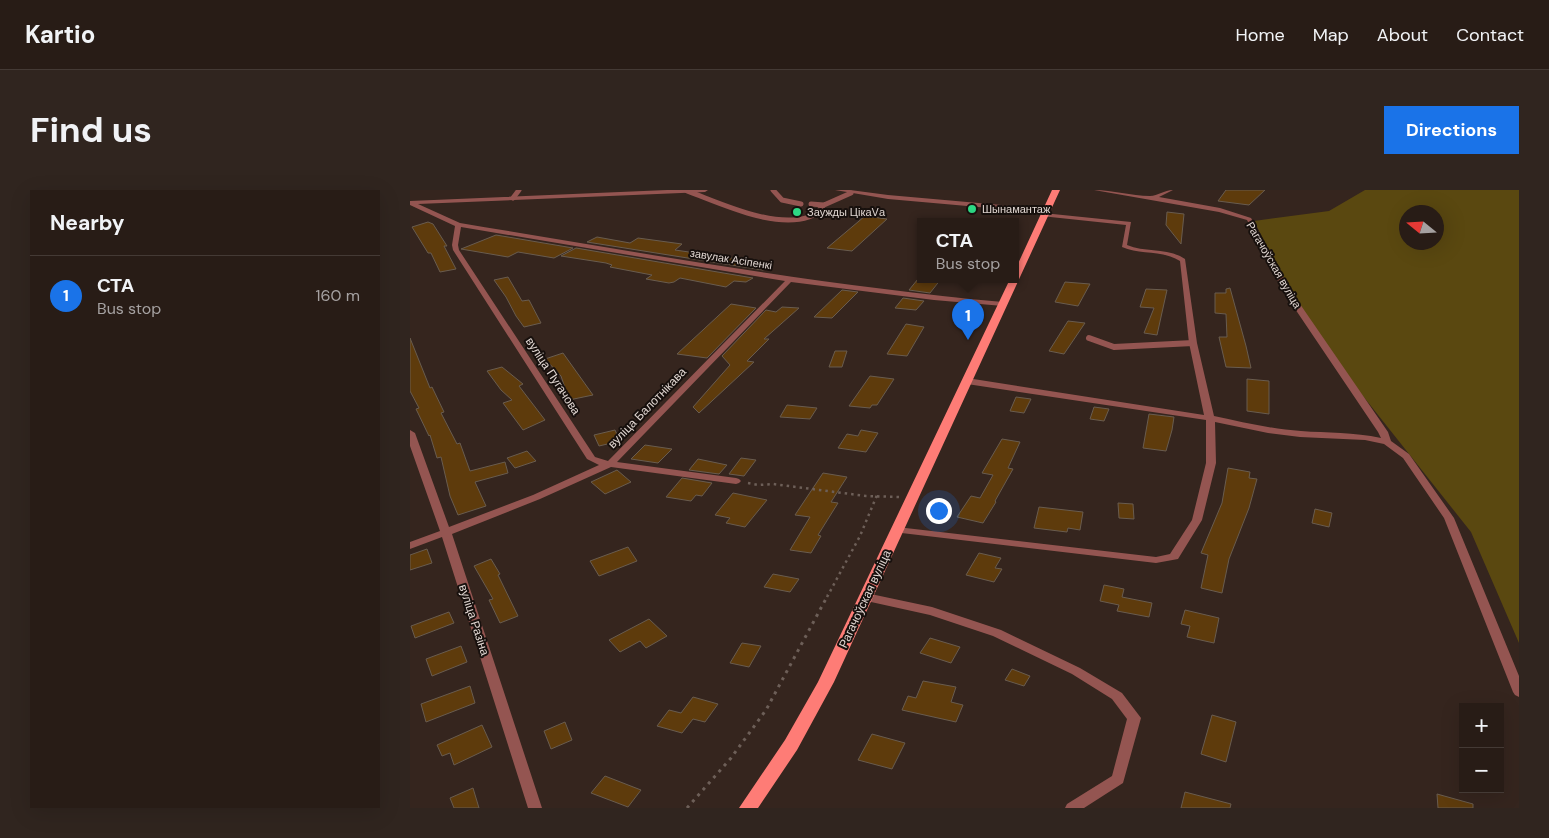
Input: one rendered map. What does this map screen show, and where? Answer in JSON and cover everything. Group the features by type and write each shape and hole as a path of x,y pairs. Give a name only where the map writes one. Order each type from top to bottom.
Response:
{"main road":[{"name":"Рагачоўская вуліца","path":"1019,268 1056,190"},
{"name":"Рагачоўская вуліца","path":"748,808 791,745 826,682 1012,283"}],"street":[{"path":"410,203 592,192 704,190"},
{"path":"838,190 851,193 1129,223 1124,246 1136,250 1172,255 1183,260 1194,343 1208,418 1211,425 1211,463 1197,520 1174,557 1156,560 897,530"},
{"path":"1097,190 1122,193 1169,190"},
{"path":"1153,198 1169,190"},
{"name":"Рагачоўская вуліца","path":"1122,193 1220,210 1249,220 1287,290 1383,432 1387,442"},
{"path":"410,203 458,225"},
{"name":"завулак Асіпенкі","path":"458,225 790,279 1003,304"},
{"name":"вуліца Пугачова","path":"458,225 456,250 592,459 598,462 611,462 736,481"},
{"name":"вуліца Балотнікава","path":"410,546 532,499 611,462 790,279"},
{"name":"Рагачоўская вуліца","path":"967,381 1208,418 1268,430 1300,434 1365,437 1387,442 1406,456 1449,518 1519,692"},
{"name":"вуліца Разіна","path":"410,433 446,532 535,808"},
{"path":"866,597 932,611 997,633 1076,671 1117,696 1134,718 1118,778 1072,808"}],"lane":[{"path":"513,198 519,190"},
{"path":"773,190 782,200 802,204"},
{"path":"687,191 747,214 793,219 809,217 824,205 851,193"},
{"path":"811,204 824,205"},
{"path":"1089,338 1114,347 1194,343"}],"path":[{"path":"736,481 866,496 913,497"},
{"path":"687,808 731,758 766,710 855,545 877,495"}],"shaded area":[{"path":"1365,190 1519,190 1519,643 1471,532 1359,391 1289,290 1254,221 1329,211"}],"building":[{"path":"1226,190 1265,190 1249,205 1218,201"},
{"path":"1167,212 1184,214 1181,244 1166,225"},
{"path":"865,216 887,219 852,251 827,248"},
{"path":"428,222 433,224 447,246 444,246 456,269 440,272 431,253 428,253 412,227"},
{"path":"496,235 573,248 554,258 518,252 508,257 461,249"},
{"path":"597,237 630,243 638,238 682,244 675,250 772,264 763,270 587,242"},
{"path":"576,248 753,278 746,282 734,281 726,287 680,278 669,283 646,279 652,275 610,267 612,265 606,263 561,256"},
{"path":"508,277 522,301 529,300 541,323 524,327 516,316 494,280"},
{"path":"917,280 917,283 938,283 930,293 909,290"},
{"path":"1065,282 1090,284 1078,306 1055,302"},
{"path":"1230,288 1251,368 1226,367 1219,337 1227,337 1226,314 1215,313 1215,293 1226,293 1226,289"},
{"path":"1146,289 1167,290 1157,335 1144,333 1154,308 1140,307"},
{"path":"842,290 858,292 832,318 814,317"},
{"path":"903,298 924,301 916,310 895,308"},
{"path":"731,304 756,308 707,358 677,354"},
{"path":"782,307 799,308 764,339 769,339 747,361 754,362 699,413 693,407 730,365 722,356 766,310 776,312"},
{"path":"1068,321 1085,323 1064,354 1049,351"},
{"path":"906,324 924,327 907,356 887,354"},
{"path":"410,338 430,388 432,387 444,412 441,413 457,444 460,443 470,471 505,462 508,473 475,482 486,506 458,515 450,496 441,457 437,458 430,435 416,409 419,408 410,391"},
{"path":"835,351 847,351 842,367 829,367"},
{"path":"563,353 593,395 569,400 561,376 545,359"},
{"path":"502,367 523,384 519,386 545,420 523,430 503,403 512,400 501,390 487,371"},
{"path":"870,376 894,379 877,405 872,405 870,408 849,406"},
{"path":"1247,379 1269,381 1269,414 1247,411"},
{"path":"1016,397 1031,399 1024,413 1010,411"},
{"path":"787,405 817,408 810,419 780,417"},
{"path":"1094,407 1109,409 1104,421 1090,419"},
{"path":"1149,414 1174,417 1166,451 1143,448"},
{"path":"615,430 620,441 599,446 594,435"},
{"path":"861,430 878,433 866,452 838,448 847,434 858,436"},
{"path":"1002,439 1020,442 1008,468 1013,469 996,502 983,523 957,517 971,496 980,498 993,475 982,473"},
{"path":"645,445 672,449 658,463 631,459"},
{"path":"527,451 536,461 515,468 507,458"},
{"path":"741,458 756,460 744,476 729,474"},
{"path":"698,459 727,465 719,474 689,470"},
{"path":"1228,468 1250,472 1249,478 1257,479 1249,508 1229,559 1222,593 1201,588 1208,555 1201,553 1222,503"},
{"path":"617,470 631,482 605,494 591,482"},
{"path":"823,473 847,477 831,502 838,503 818,535 821,536 811,553 790,550 810,517 795,515"},
{"path":"682,478 712,483 702,496 696,495 691,501 666,497"},
{"path":"733,493 767,500 745,527 726,523 730,518 715,515"},
{"path":"1118,503 1133,504 1134,519 1119,518"},
{"path":"1039,507 1083,512 1080,530 1068,528 1067,532 1034,528"},
{"path":"1315,509 1332,513 1329,527 1312,523"},
{"path":"628,547 637,561 599,576 590,561"},
{"path":"427,549 432,563 410,570 410,555"},
{"path":"979,553 1001,558 995,568 1002,569 994,582 966,575"},
{"path":"491,559 500,574 498,575 518,616 500,623 489,600 493,599 474,566"},
{"path":"773,574 799,579 790,592 764,587"},
{"path":"1104,585 1124,589 1122,597 1152,603 1149,617 1117,611 1119,605 1100,601"},
{"path":"1185,610 1219,618 1214,643 1187,637 1190,626 1181,624"},
{"path":"449,612 454,623 415,638 411,626"},
{"path":"649,619 667,636 646,648 640,641 620,652 609,640"},
{"path":"930,638 960,647 951,663 920,653"},
{"path":"742,643 761,646 749,667 730,663"},
{"path":"461,646 467,662 432,676 426,659"},
{"path":"1012,669 1030,676 1024,686 1005,680"},
{"path":"923,681 956,687 951,702 963,705 956,722 902,710 908,696 916,698"},
{"path":"470,686 475,703 426,722 421,704"},
{"path":"693,697 718,704 705,722 693,719 682,733 657,726 669,710 681,713"},
{"path":"1212,715 1236,722 1226,762 1201,754"},
{"path":"565,722 572,740 551,749 544,731"},
{"path":"482,725 492,747 454,765 450,753 442,756 437,745"},
{"path":"872,734 905,743 892,769 858,760"},
{"path":"605,776 641,790 628,807 591,793"},
{"path":"473,788 479,808 454,808 450,798"},
{"path":"1185,792 1231,804 1230,808 1181,808"},
{"path":"1437,794 1473,804 1473,808 1438,808"}],"place":[{"name":"Шынамантаж","path":"972,209"},
{"name":"Заужды ЦікаVа","path":"797,212"},
{"name":"СТА","path":"968,340"}]}
